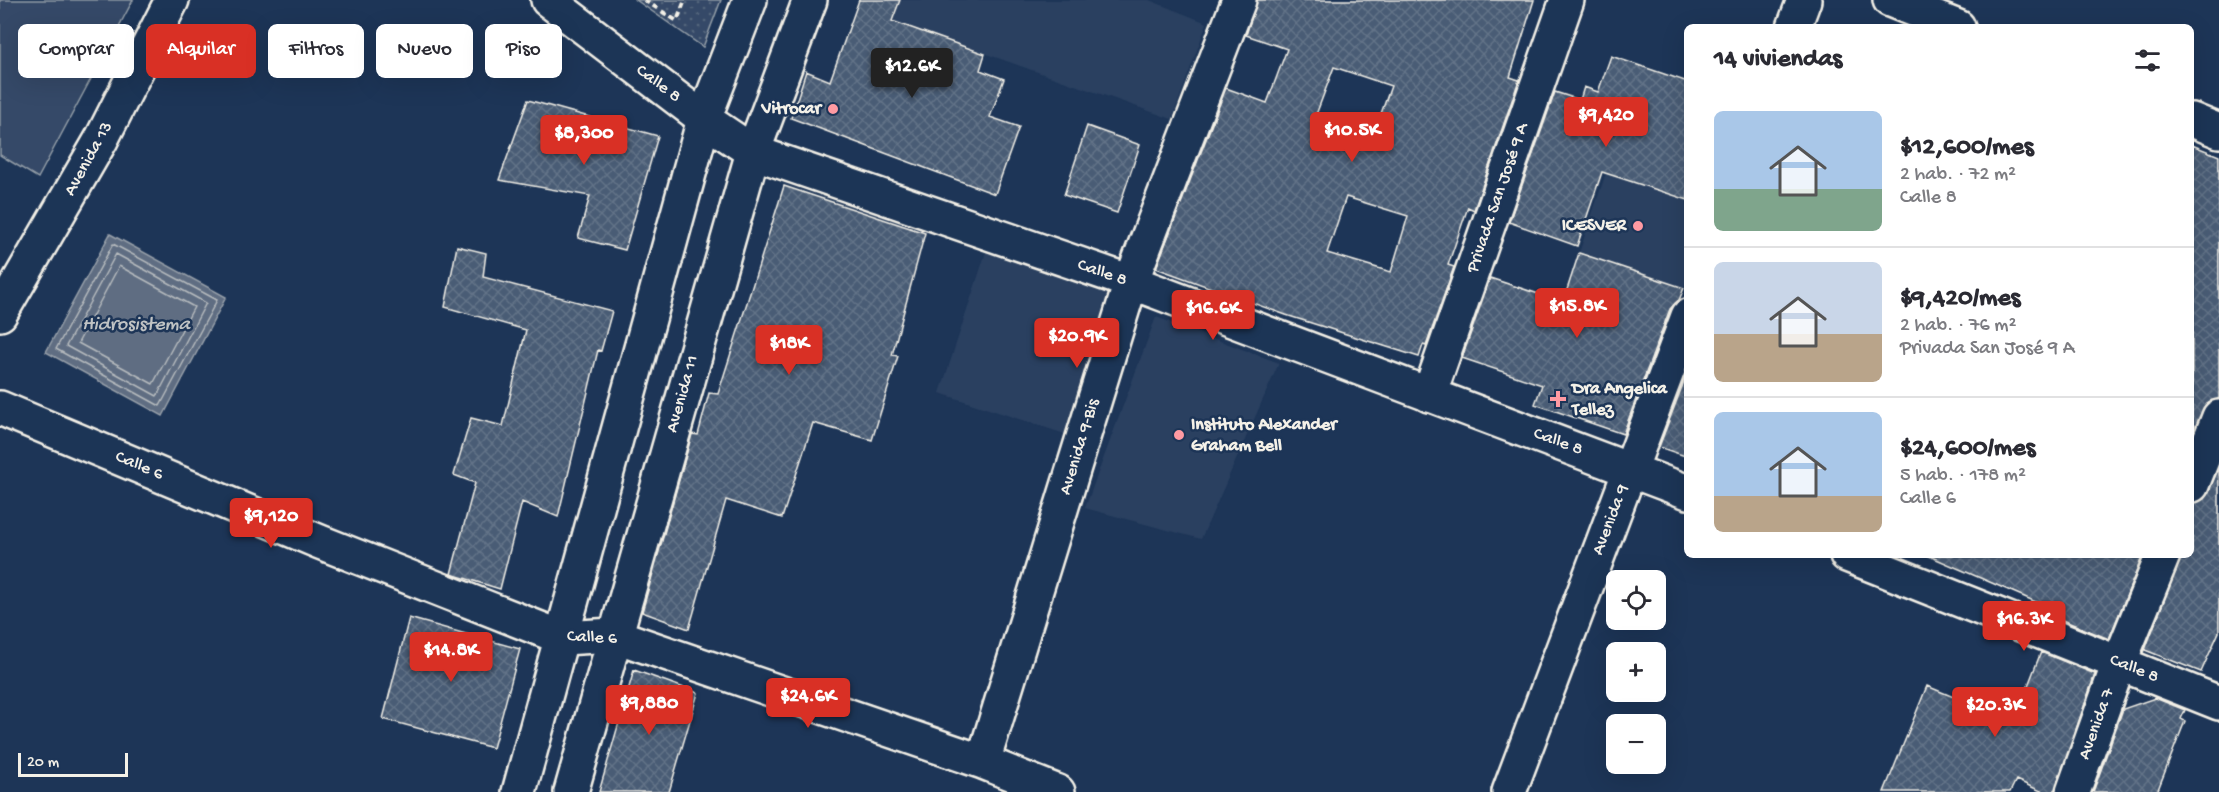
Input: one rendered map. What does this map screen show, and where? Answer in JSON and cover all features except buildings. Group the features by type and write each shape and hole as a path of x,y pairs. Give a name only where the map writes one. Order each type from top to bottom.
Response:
{"street":[{"name":"Avenida 13","path":"0,314 101,140 172,0"},
{"name":"Calle 8","path":"548,0 705,119 753,152 1131,282 1684,490"},
{"path":"519,792 705,119 750,0"},
{"name":"Avenida 11","path":"571,792 613,636 753,152 810,0"},
{"name":"Avenida 9-Bis","path":"982,762 1131,282 1239,0"},
{"name":"Privada San José 9 A","path":"1429,395 1567,0"},
{"path":"1795,24 1804,0"},
{"path":"1890,0 1950,24"},
{"path":"2194,121 2219,130"},
{"name":"Avenida 9","path":"1509,792 1684,327"},
{"name":"Calle 6","path":"0,408 320,542 563,638 613,636 982,762 1058,792"},
{"path":"2194,480 2219,417"},
{"name":"Calle 8","path":"1855,558 2219,703"},
{"name":"Avenida 7","path":"2073,792 2120,663 2162,558"}],"path":[{"path":"644,0 676,21 685,0"}],"shaded area":[{"path":"0,0 133,0 120,24 18,24 18,78 91,78 38,178 0,155"},
{"path":"636,0 721,0 703,47"},
{"path":"900,0 1149,0 1207,23 1172,119 892,21"},
{"name":"ICESVER","path":"1606,173 1684,199 1684,288 1579,253"},
{"path":"987,249 1115,292 1068,435 940,393"},
{"name":"Instituto Alexander Graham Bell","path":"1156,317 1279,363 1201,539 1085,508"}],"water":[{"name":"Hidrosistema","path":"110,234 226,297 163,416 46,352"}],"place":[{"name":"Vitrocar","path":"833,109"},
{"name":"ICESVER","path":"1638,226"},
{"name":"Dra Angelica Tellez","path":"1558,399"},
{"name":"Instituto Alexander Graham Bell","path":"1179,435"}]}
